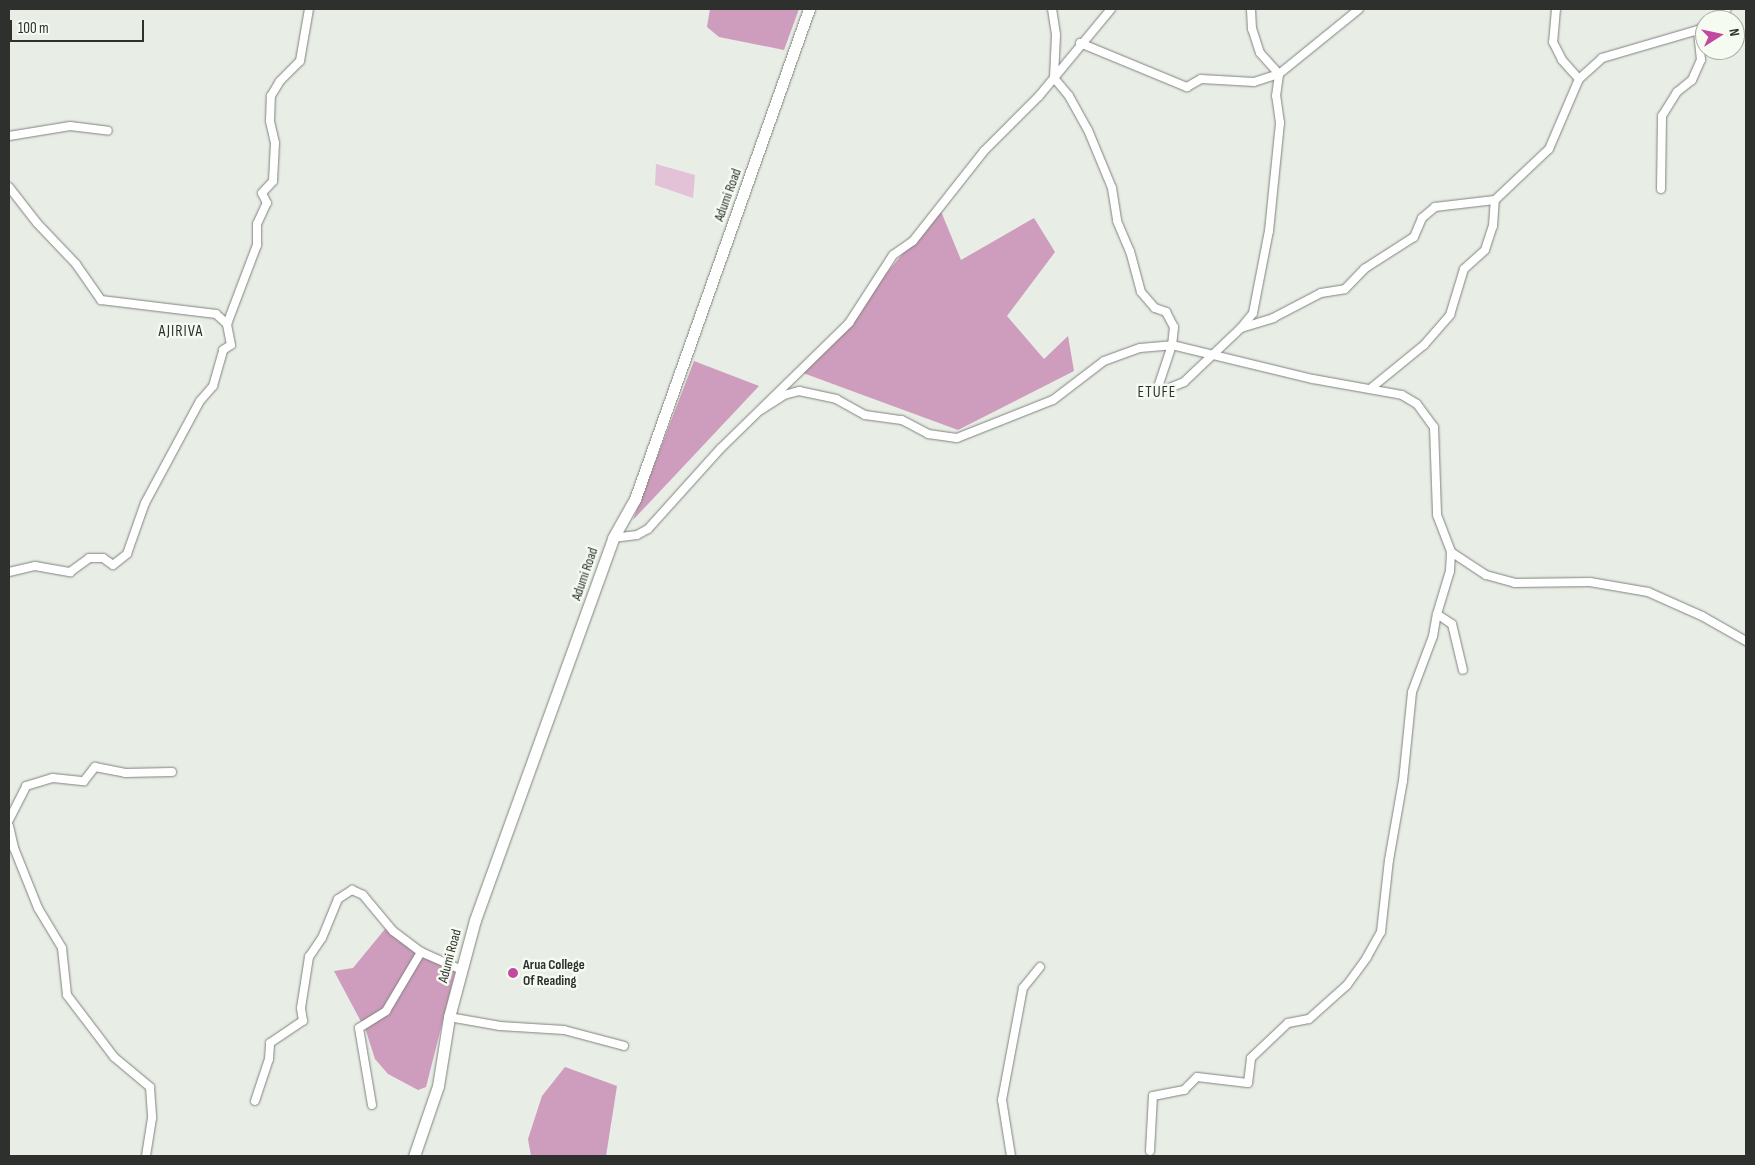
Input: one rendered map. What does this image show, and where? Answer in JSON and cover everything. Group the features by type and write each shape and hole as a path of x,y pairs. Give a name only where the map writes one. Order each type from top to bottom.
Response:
{"main road":[{"name":"Adumi Road","path":"414,1156 438,1086 449,1017 462,970 530,760 613,538 635,499 809,9"}],"street":[{"path":"9,572 35,566 70,572 96,556 113,565 119,563 127,554 145,503 200,401 213,386 223,350 231,345 227,324 257,245 257,224 267,202 262,193 273,181 275,143 270,121 271,96 280,80 300,61 309,9"},
{"path":"1052,9 1056,35 1054,78 1069,96 1088,130 1112,188 1117,221 1130,251 1141,292 1155,308 1166,312 1174,328 1172,345 1160,381 1162,391 1184,382 1241,328 1252,313 1269,231 1280,123 1276,96 1279,74 1260,53 1252,28 1251,9"},
{"path":"613,538 637,535 648,529 721,448 849,323 893,255 912,241 984,151 1054,78 1080,43 1111,9"},
{"path":"1080,43 1187,87 1201,79 1254,82 1279,74 1359,9"},
{"path":"1556,9 1553,42 1562,60 1579,79"},
{"path":"1241,328 1273,318 1321,293 1344,289 1364,269 1414,237 1422,218 1435,207 1495,200 1549,149 1579,79 1602,58 1695,29"},
{"path":"1662,189 1662,116 1677,92 1692,80 1700,60"},
{"path":"9,136 70,126 108,131"},
{"path":"9,187 37,223 76,264 101,300 216,314 227,324"},
{"path":"1370,389 1424,344 1450,315 1464,270 1485,250 1493,226 1495,200"},
{"path":"761,410 784,395 799,391 836,399 864,415 902,420 928,434 957,438 1053,400 1104,361 1140,348 1172,345 1402,395 1417,404 1434,427 1437,516 1451,552 1450,570 1436,614 1433,636 1412,692 1403,781 1389,860 1381,932 1347,985 1310,1019 1288,1023 1251,1058 1248,1083 1196,1077 1184,1090 1153,1096 1150,1151"},
{"path":"1451,552 1486,575 1514,583 1590,582 1648,592 1702,616 1746,641"},
{"path":"1436,614 1452,624 1462,670"},
{"path":"9,820 26,786 53,778 84,781 95,767 126,773 172,772"},
{"path":"9,826 14,848 38,908 62,948 67,996 114,1057 150,1087 152,1118 146,1156"},
{"path":"255,1101 269,1059 270,1043 304,1021 301,1008 309,957 322,938 338,899 352,890 363,895 393,931 421,952 462,970"},
{"path":"372,1105 359,1028 386,1011 421,952"},
{"path":"1011,1156 1002,1100 1023,988 1040,967"},
{"path":"449,1017 500,1026 564,1030 624,1046"}],"shaded area":[{"path":"710,9 799,9 784,50 719,37 707,27"},
{"path":"656,164 695,175 693,198 655,185"},
{"path":"940,209 961,260 1034,218 1055,252 1007,316 1044,359 1068,336 1074,371 958,430 803,373"},
{"path":"694,361 759,386 633,520"},
{"path":"385,929 395,930 411,950 437,954 452,964 455,973 426,1087 418,1090 388,1074 375,1059 366,1031 334,971 353,968"},
{"path":"565,1067 617,1086 606,1156 531,1156 528,1139 542,1096"}],"place":[{"name":"Arua College Of Reading","path":"513,973"}],"district":[{"name":"AJIRIVA","path":"181,332"},
{"name":"ETUFE","path":"1157,393"}]}
